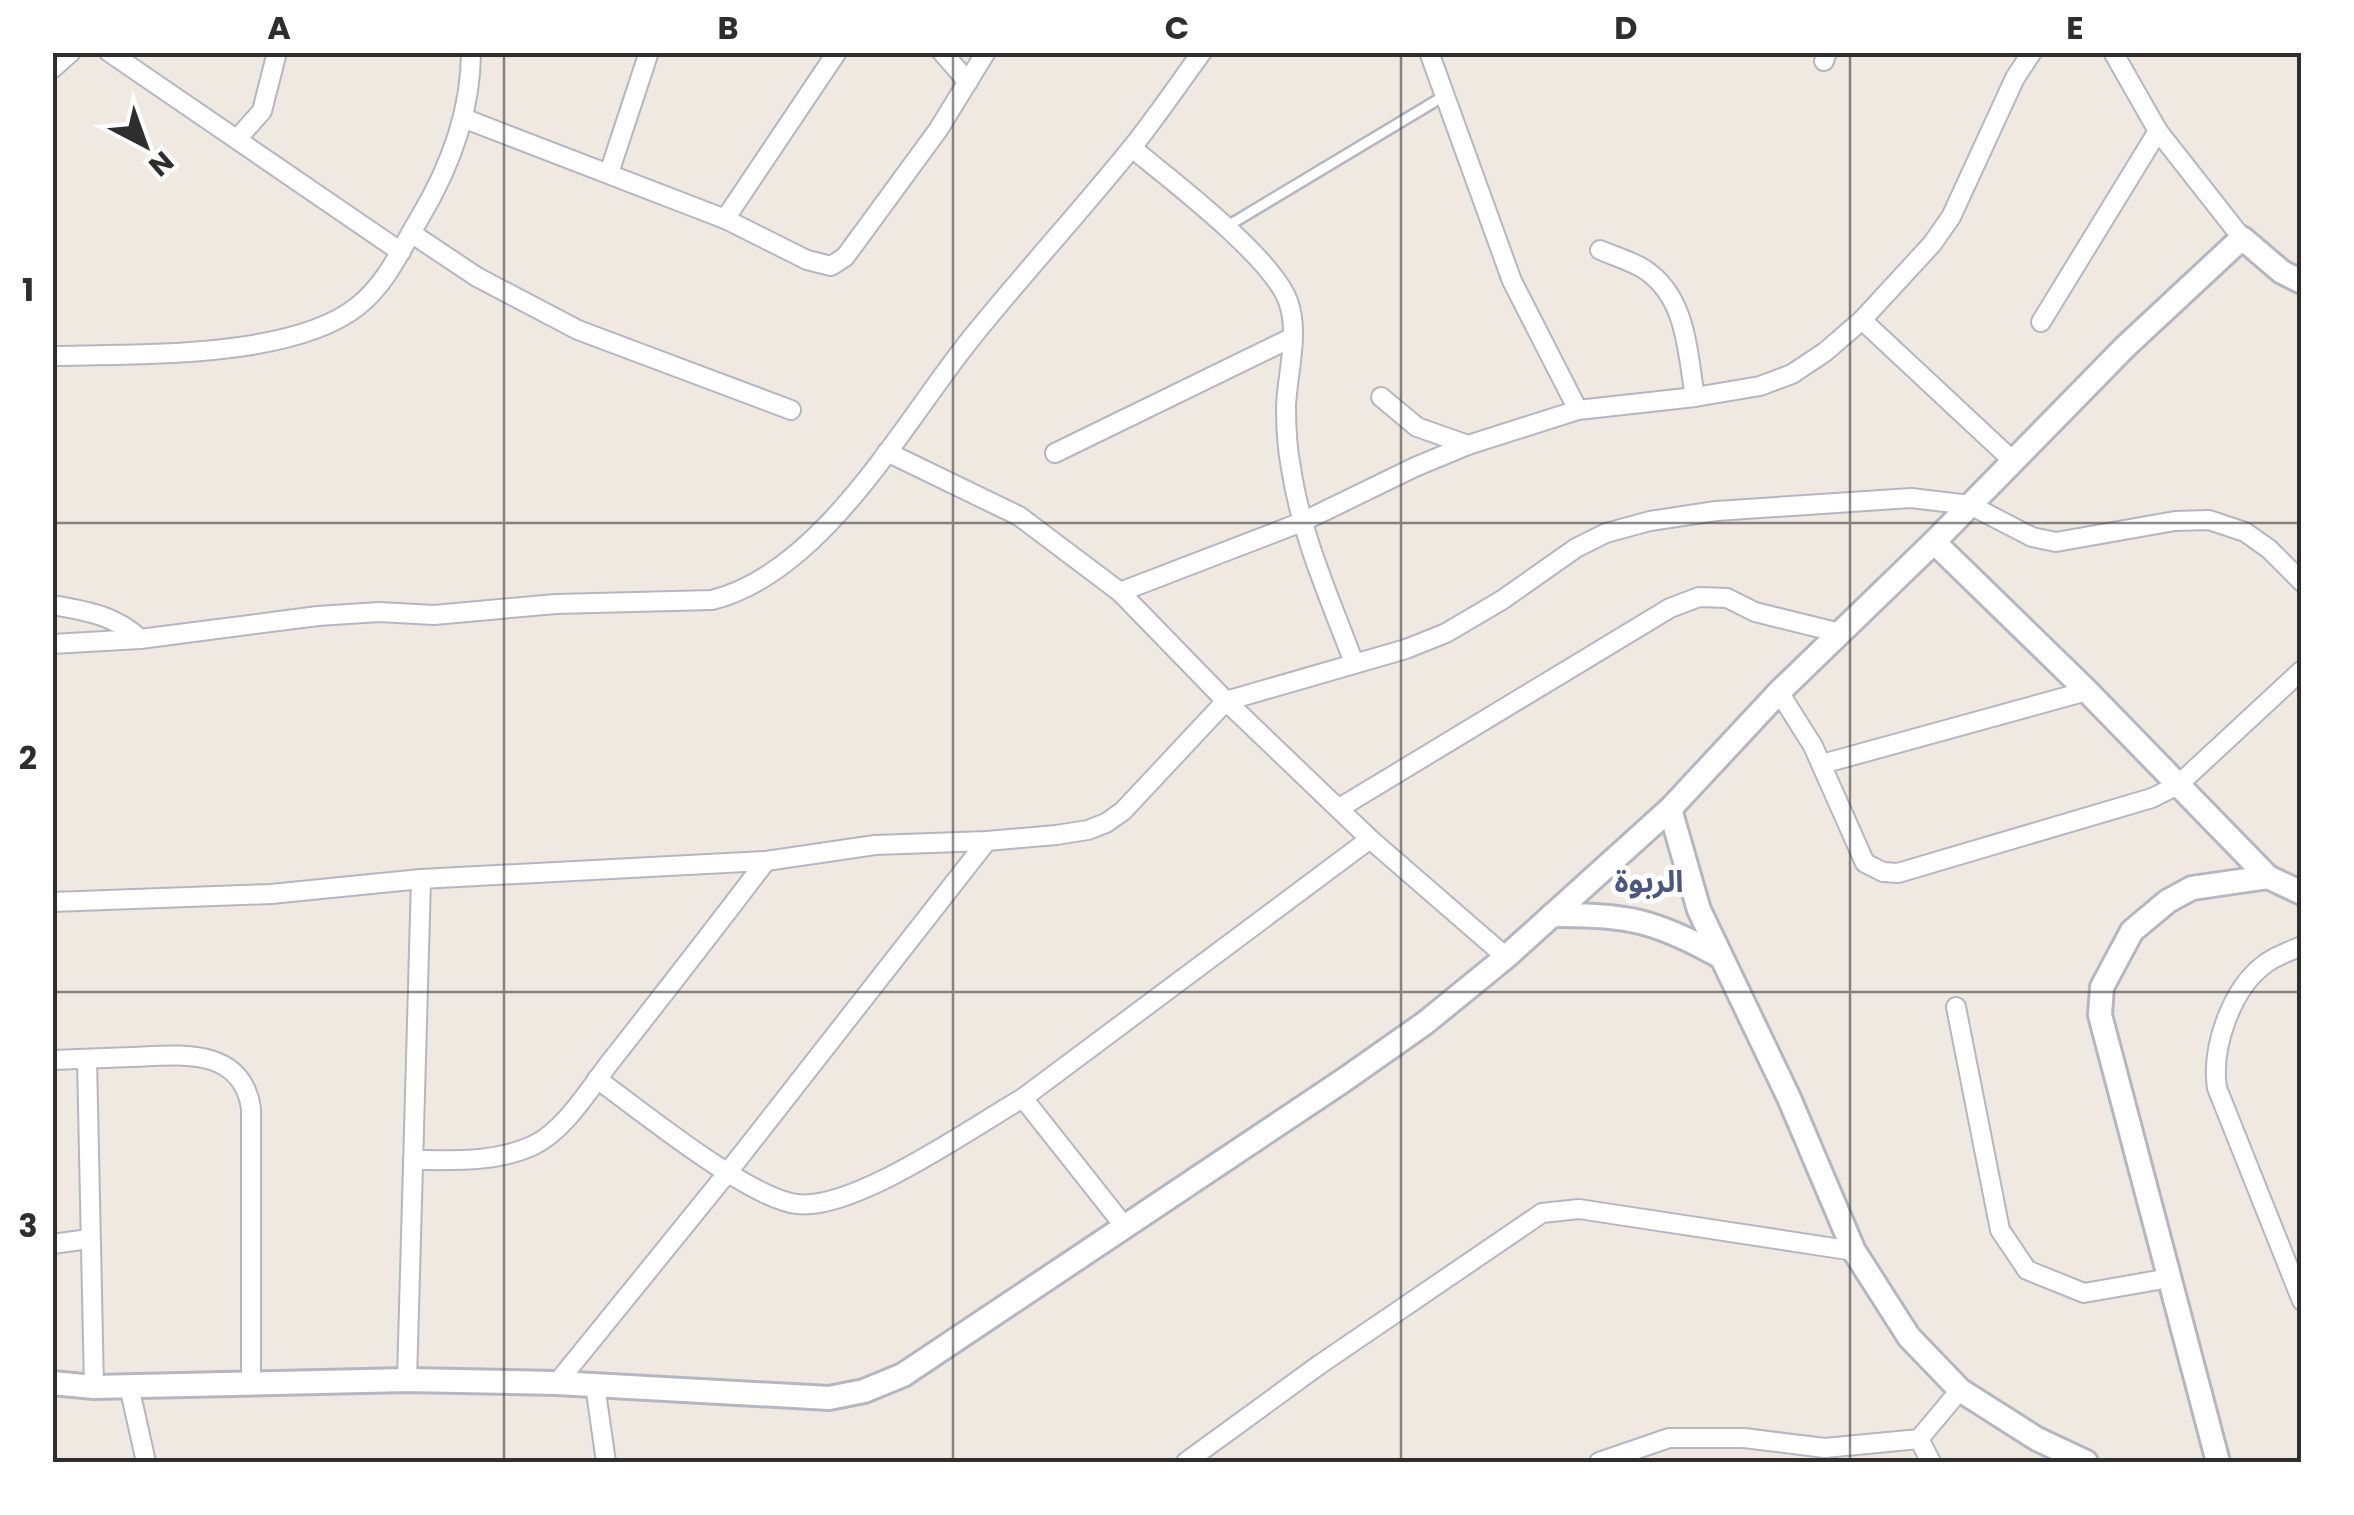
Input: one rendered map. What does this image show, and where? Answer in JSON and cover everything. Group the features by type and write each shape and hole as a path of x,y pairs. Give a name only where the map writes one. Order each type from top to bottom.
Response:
{"street":[{"path":"52,69 70,52"},
{"path":"109,52 401,252"},
{"path":"237,139 262,111 277,52"},
{"path":"52,356 185,353 239,347 314,330 359,306 380,284 438,188 463,118 471,52"},
{"path":"609,173 649,52"},
{"path":"725,219 837,52"},
{"path":"942,52 968,82"},
{"path":"463,118 725,219 825,266 838,263 938,130 986,52"},
{"path":"52,644 140,639 318,616 434,614 730,596 771,573 856,494 972,337 1132,148 1202,52"},
{"path":"1429,52 1512,281 1578,410"},
{"path":"1120,592 1302,522 1415,467 1578,410 1695,397 1760,386 1792,374 1862,320 1932,244 1951,216 2015,78 2032,52"},
{"path":"2112,52 2158,131 2242,238 2282,272 2302,282"},
{"path":"2040,322 2158,131"},
{"path":"1132,148 1226,228 1279,284 1292,316 1286,408 1288,445 1302,522 1354,663"},
{"path":"411,233 477,277 578,330 791,410"},
{"path":"52,1383 129,1386 407,1380 557,1383 829,1398 864,1391 918,1366 1409,1035 1506,958 1670,808 1779,692 1934,542 2125,347 2242,238"},
{"path":"1600,250 1643,269 1670,294 1680,314 1695,397"},
{"path":"1862,320 2012,460"},
{"path":"1055,453 1291,338"},
{"path":"1381,397 1417,427 1468,446"},
{"path":"887,452 1019,516 1120,592 1226,701 1341,807 1370,839 1506,958"},
{"path":"52,902 271,894 421,880 766,861 876,845 988,841 1088,830 1123,811 1226,701 1406,649 1446,633 1502,600 1576,548 1606,533 1716,510 1912,498 1970,505 2032,537 2056,542 2174,522 2209,520 2231,525 2269,549 2302,582"},
{"path":"1934,542 2268,877 2302,893"},
{"path":"1341,807 1654,618 1699,596 1728,598 1754,612 1840,633"},
{"path":"52,605 110,617 140,639"},
{"path":"1779,692 1822,764 1865,862 1883,872 1898,873 2152,798 2178,784 2302,670"},
{"path":"1822,764 2087,692"},
{"path":"1670,808 1698,910 1789,1098 1854,1252 1909,1337 1960,1390 2037,1439 2086,1462"},
{"path":"597,1079 728,1172 770,1196 796,1204 824,1203 880,1181 1022,1098 1370,839"},
{"path":"557,1383 988,841"},
{"path":"413,1160 478,1160 538,1144 597,1079 766,861"},
{"path":"2218,1462 2100,1015 2102,987 2132,931 2168,900 2192,888 2268,877"},
{"path":"407,1380 421,880"},
{"path":"1552,915 1610,914 1645,921 1678,933 1719,956"},
{"path":"2302,946 2265,964 2246,985 2218,1044 2215,1076 2302,1301"},
{"path":"1956,1007 2000,1230 2028,1270 2084,1292 2117,1290 2170,1278"},
{"path":"52,1060 198,1056 224,1066 243,1081 252,1108 251,1383"},
{"path":"87,1058 94,1386"},
{"path":"1022,1098 1126,1227"},
{"path":"1186,1462 1319,1365 1542,1213 1579,1209 1854,1252"},
{"path":"52,1244 89,1240"},
{"path":"595,1385 606,1462"},
{"path":"129,1386 146,1462"},
{"path":"1599,1462 1669,1438 1744,1438 1826,1448 1919,1439 1960,1390"},
{"path":"1919,1439 1931,1462"}],"lane":[{"path":"1226,228 1444,96"}],"district":[{"name":"الربوة","path":"1649,882"}]}
